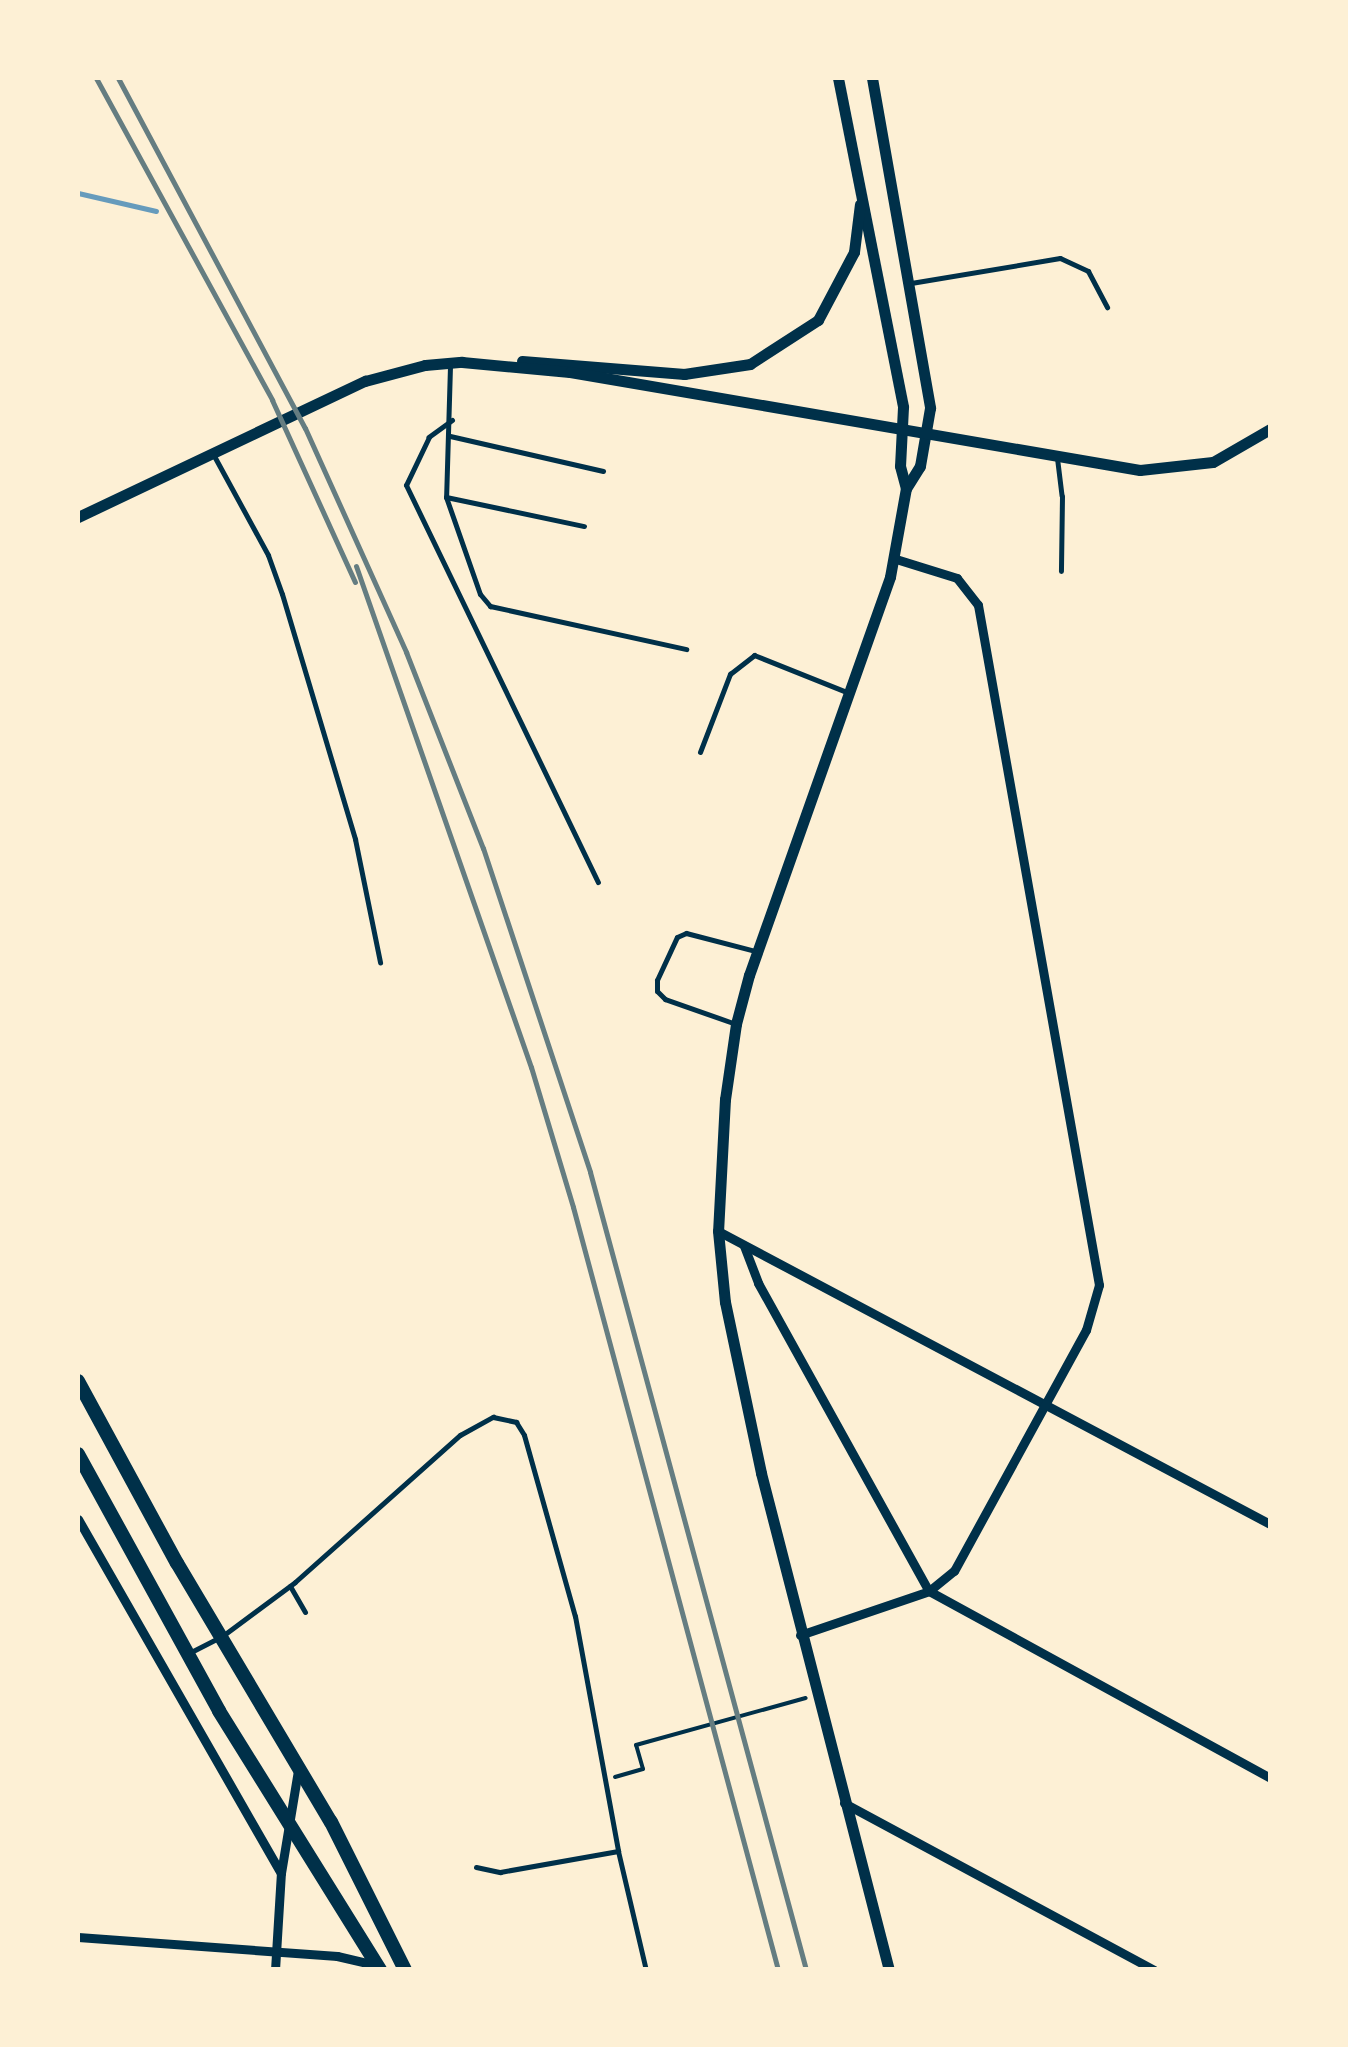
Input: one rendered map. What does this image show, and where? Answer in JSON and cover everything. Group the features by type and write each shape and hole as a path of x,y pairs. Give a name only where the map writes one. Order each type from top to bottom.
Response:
{"main road":[{"path":"78,1381 221,1638 299,1767 404,1970"},
{"path":"78,1454 187,1654 378,1967"}],"street":[{"path":"838,78 859,168 903,408 900,466 906,488 896,559 757,951 736,1024 725,1099 718,1231 731,1334 800,1635 889,1970"},
{"path":"872,78 930,408 920,466 906,488"},
{"path":"78,517 388,374 456,362 545,360 684,374 750,364 802,334 818,320 833,295 858,237 859,168"},
{"path":"456,362 570,372 926,437 1140,470 1186,468 1237,452 1270,429"},
{"path":"800,1635 929,1590 954,1571 1047,1402 1097,1300 1098,1276 978,605 957,578 896,559"},
{"path":"718,1231 1047,1402 1270,1524"},
{"path":"744,1246 758,1283 929,1590 1270,1778"},
{"path":"78,1520 280,1873"},
{"path":"274,1970 280,1873 299,1767"},
{"path":"844,1803 1154,1970"},
{"path":"78,1937 337,1956 378,1967"}],"lane":[{"path":"908,284 1060,258 1088,271 1107,307"},
{"path":"456,362 446,497 480,594 490,606 686,648"},
{"path":"452,420 429,437 406,485 598,882"},
{"path":"450,436 604,471"},
{"path":"212,454 268,556 282,594 354,839 380,962"},
{"path":"1057,458 1061,570"},
{"path":"446,497 584,526"},
{"path":"700,752 730,674 754,655 850,693"},
{"path":"736,1024 665,999 658,991 658,980 676,937 686,934 757,951"},
{"path":"187,1654 221,1638 290,1586 460,1435 493,1418 509,1419 524,1435 575,1616 608,1779 618,1851 646,1970"},
{"path":"290,1586 306,1612"},
{"path":"476,1867 500,1872 618,1851"}],"path":[{"path":"608,1779 643,1770 636,1745 796,1701"}],"waterway":[{"path":"78,193 156,211"}],"railway":[{"path":"96,78 272,400 355,582"},
{"path":"118,78 305,428 406,652 483,848 590,1172 806,1970"},
{"path":"356,566 531,1067 573,1207 778,1970"}]}
